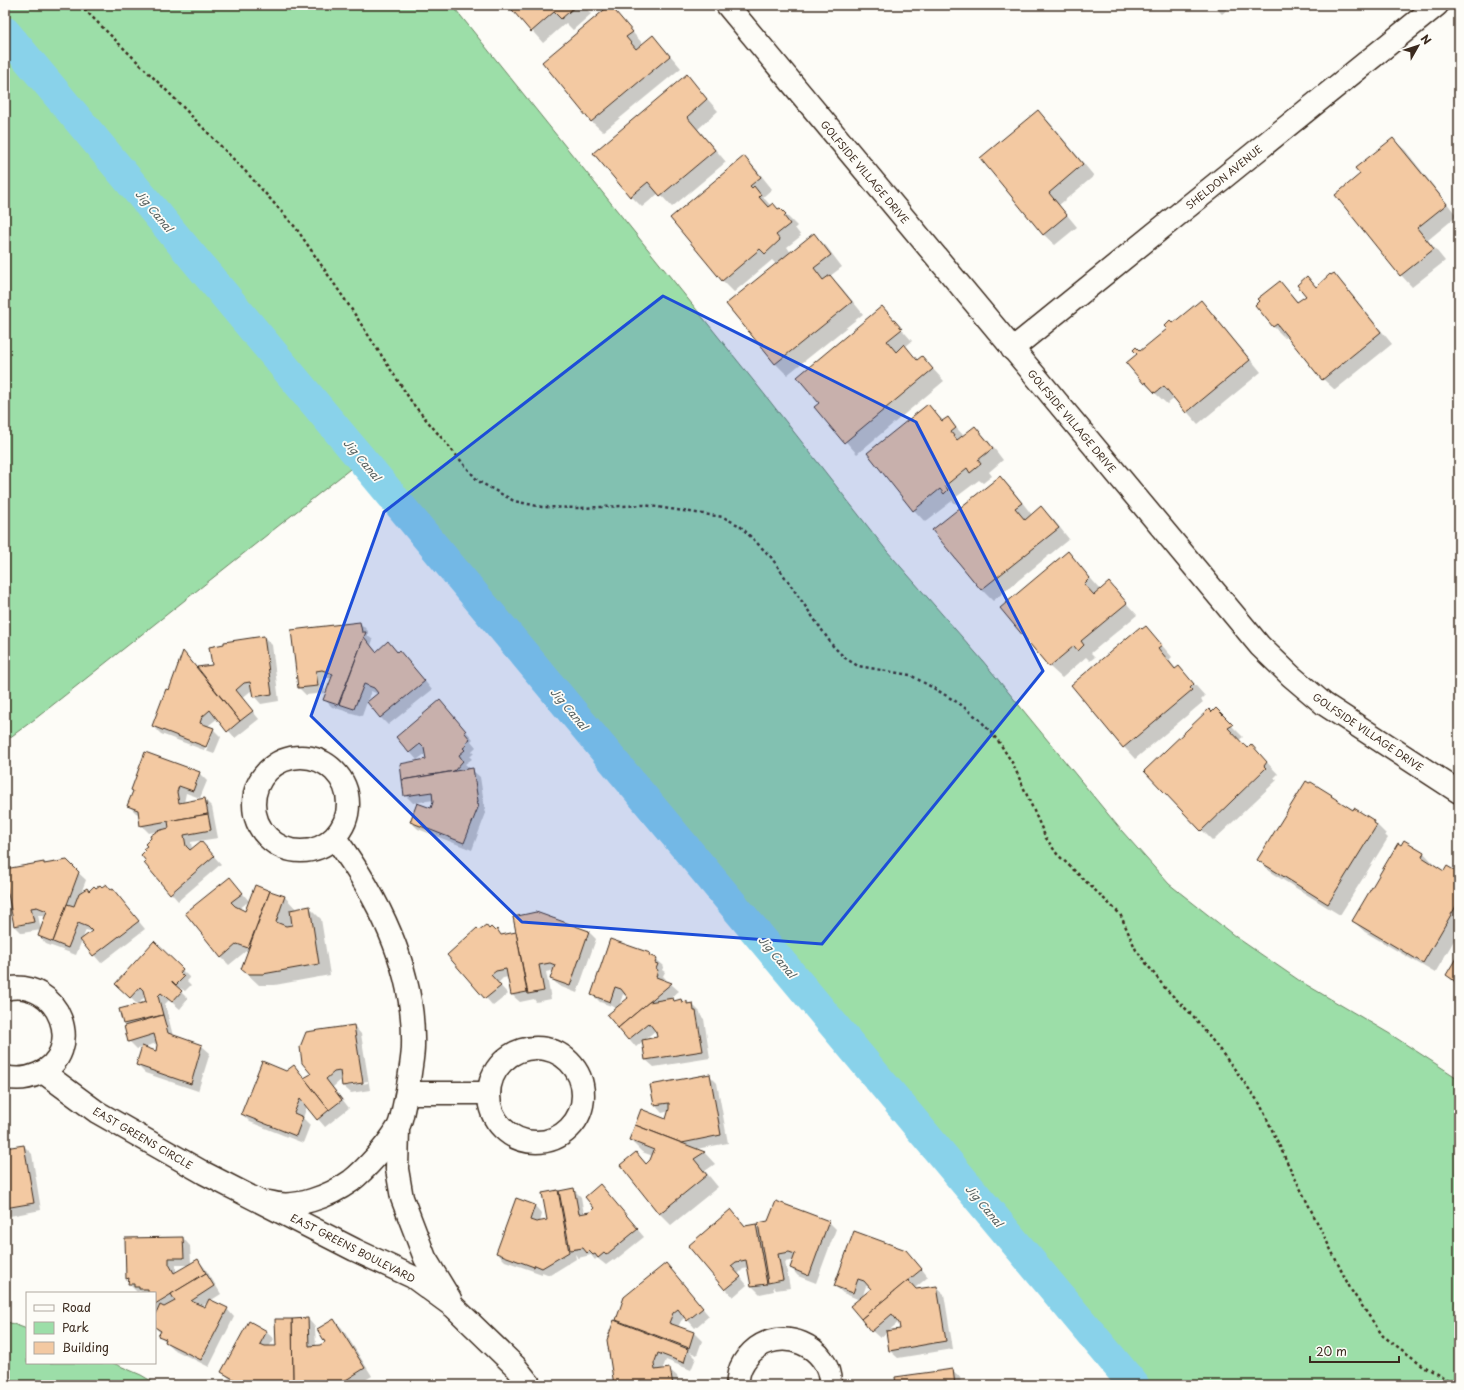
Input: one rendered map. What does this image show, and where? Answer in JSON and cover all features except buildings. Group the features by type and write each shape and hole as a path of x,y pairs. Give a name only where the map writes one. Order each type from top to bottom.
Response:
{"street":[{"name":"GOLFSIDE VILLAGE DRIVE","path":"727,5 1265,651 1291,676 1324,704 1459,792"},
{"name":"SHELDON AVENUE","path":"1012,349 1437,5"},
{"path":"296,757 319,760 332,768 342,780 348,794 348,810 344,825 335,838 322,847 307,852 291,851 277,845 265,834 256,820 254,805 256,790 263,775 274,765 288,758 296,757"},
{"path":"248,1196 272,1203 297,1204 316,1199 340,1189 359,1175 398,1128 408,1093 413,1047 412,1012 406,977 396,947 369,888 335,838"},
{"path":"5,989 14,987 29,988 42,994 54,1005 61,1018 64,1033 62,1048 54,1062 44,1072 30,1078 14,1079 5,1077"},
{"path":"539,1049 553,1052 566,1060 576,1071 582,1085 583,1099 579,1115 570,1128 557,1138 542,1142 526,1141 510,1135 499,1124 491,1110 490,1093 492,1079 500,1066 510,1056 524,1050 539,1049"},
{"name":"EAST GREENS CIRCLE","path":"44,1072 97,1112 204,1173 248,1196"},
{"path":"408,1093 490,1093"},
{"name":"EAST GREENS BOULEVARD","path":"398,1128 397,1169 402,1198 425,1258 454,1307"},
{"name":"EAST GREENS BOULEVARD","path":"248,1196 355,1250 413,1277 454,1307 515,1366 530,1385"},
{"path":"737,1385 741,1367 746,1358 758,1346 773,1340 788,1339 804,1344 816,1353 825,1365 830,1379 830,1385"}],"path":[{"path":"80,5 212,136 296,228 413,404 478,481 514,501 542,508 644,505 723,518 740,526 771,557 833,646 844,658 858,666 910,676 960,704 980,720 999,742 1013,764 1046,838 1057,854 1120,914 1136,950 1165,988 1195,1018 1260,1104 1294,1178 1351,1290 1384,1336 1424,1366 1454,1385"}],"highlighted area":[{"path":"663,296 916,422 1043,671 822,944 522,922 311,716 384,512"}],"green space":[{"path":"5,5 452,5 765,395 887,551 982,660 1121,830 1169,884 1236,937 1300,981 1390,1034 1459,1079 1459,1385 1125,1385 369,454 35,719 5,741"},
{"path":"5,1321 26,1329 26,1364 115,1364 141,1375 158,1385 5,1385"}],"waterway":[{"name":"Jig Canal","path":"5,32 1134,1385"}]}
